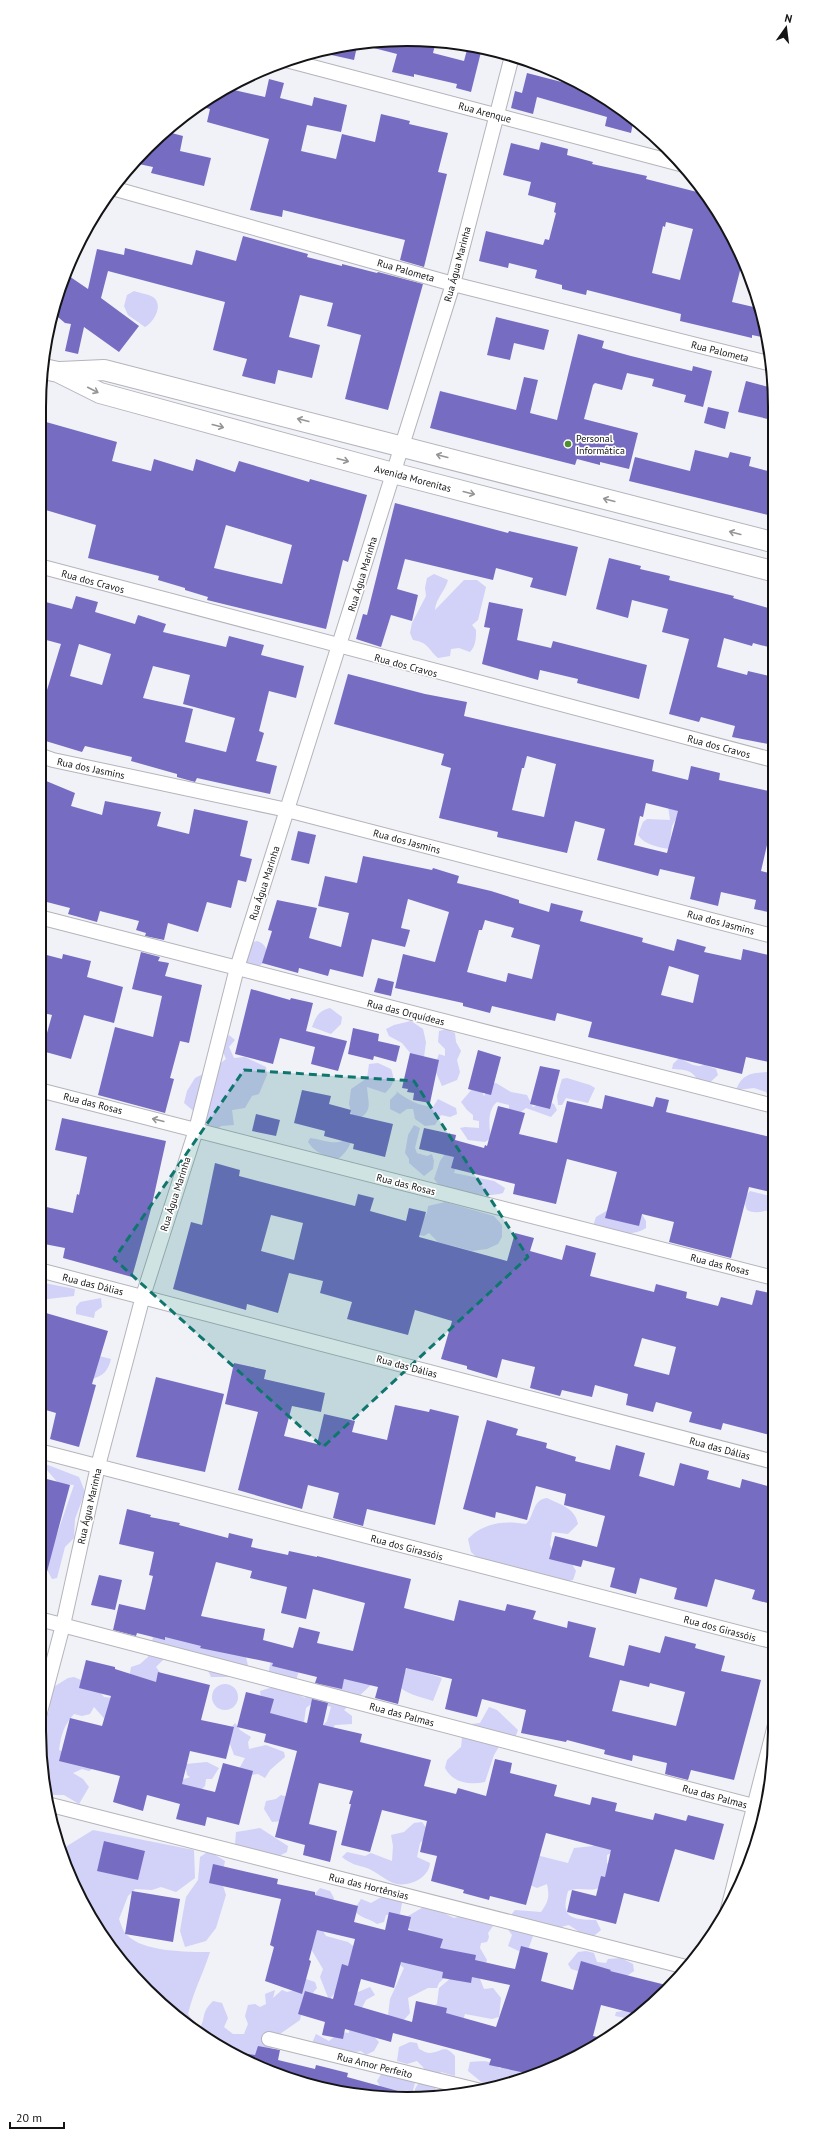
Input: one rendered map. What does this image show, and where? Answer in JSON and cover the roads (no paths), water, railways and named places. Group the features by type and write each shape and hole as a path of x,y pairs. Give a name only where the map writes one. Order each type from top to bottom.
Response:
{"main road":[{"name":"Avenida Morenitas","path":"51,371 104,370 401,445 768,541"},
{"name":"Avenida Morenitas","path":"51,371 100,393 393,473 768,570"}],"street":[{"name":"Rua Água Marinha","path":"46,1689 63,1625 98,1466 143,1296 196,1130 237,968 453,284 511,61"},
{"name":"Rua Arenque","path":"298,63 671,162"},
{"name":"Rua Palometa","path":"119,190 453,284 765,362"},
{"name":"Rua dos Cravos","path":"46,568 339,647 768,759"},
{"name":"Rua dos Jasmins","path":"46,758 287,810 768,935"},
{"name":"Rua das Orquídeas","path":"46,919 768,1104"},
{"name":"Rua das Rosas","path":"46,1092 768,1276"},
{"name":"Rua das Dálias","path":"46,1272 768,1460"},
{"name":"Rua dos Girassóis","path":"46,1453 768,1640"},
{"name":"Rua das Palmas","path":"46,1621 760,1807"},
{"name":"Rua das Hortênsias","path":"54,1806 681,1966"},
{"path":"740,1872 759,1810"},
{"name":"Rua Amor Perfeito","path":"269,2039 465,2087"}],"place":[{"name":"Personal Informática","path":"568,444"}]}
